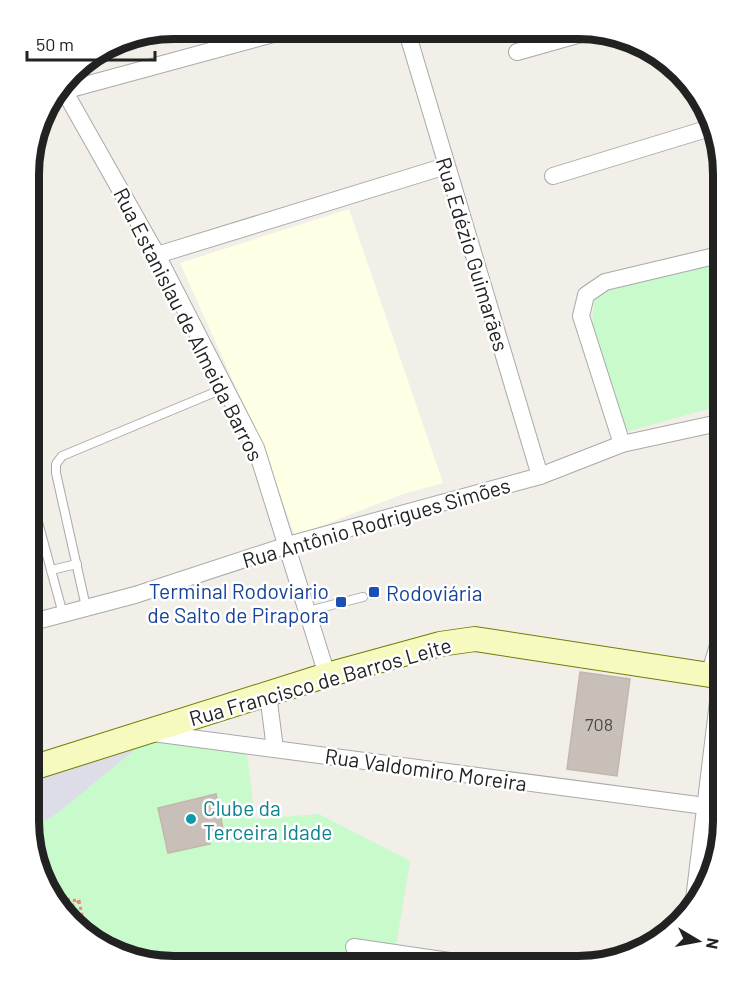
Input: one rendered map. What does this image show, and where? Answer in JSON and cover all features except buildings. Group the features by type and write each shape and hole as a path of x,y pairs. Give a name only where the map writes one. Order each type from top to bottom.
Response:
{"main road":[{"name":"Rua Francisco de Barros Leite","path":"39,766 327,675 440,644 475,639 639,662 713,675"}],"street":[{"path":"71,86 254,39"},
{"name":"Rua Edézio Guimarães","path":"409,39 540,476"},
{"path":"518,52 564,39"},
{"name":"Rua Estanislau de Almeida Barros","path":"64,96 157,255 256,448 327,675"},
{"path":"553,176 706,129"},
{"path":"157,255 446,166"},
{"path":"622,444 581,316 586,295 605,282 713,256"},
{"name":"Rua Antônio Rodrigues Simões","path":"39,620 288,545 540,476 622,444 713,424"},
{"path":"268,694 275,749"},
{"path":"695,887 713,726"},
{"name":"Rua Valdomiro Moreira","path":"148,732 705,806"},
{"path":"354,947 415,956"}],"lane":[{"path":"86,608 56,473 56,464 62,456 225,388"},
{"path":"39,526 63,614"},
{"path":"51,570 77,564"},
{"path":"308,611 363,597"}],"path":[{"path":"64,899 79,901"},
{"path":"70,907 79,901"},
{"path":"79,901 83,921"}],"shaded area":[{"path":"349,209 443,483 403,494 295,536 263,447 180,263"},
{"path":"137,748 39,825 39,776"}],"green space":[{"path":"713,261 713,408 625,432 591,329 595,295 652,276"},
{"path":"153,742 247,752 255,819 319,814 410,861 395,956 156,955 122,946 106,938 78,917 57,889 46,865 40,839 39,793 47,769"}],"place":[{"name":"Rodoviária","path":"374,592"},
{"name":"Terminal Rodoviario de Salto de Pirapora","path":"341,602"},
{"name":"Clube da Terceira Idade","path":"191,819"}]}
